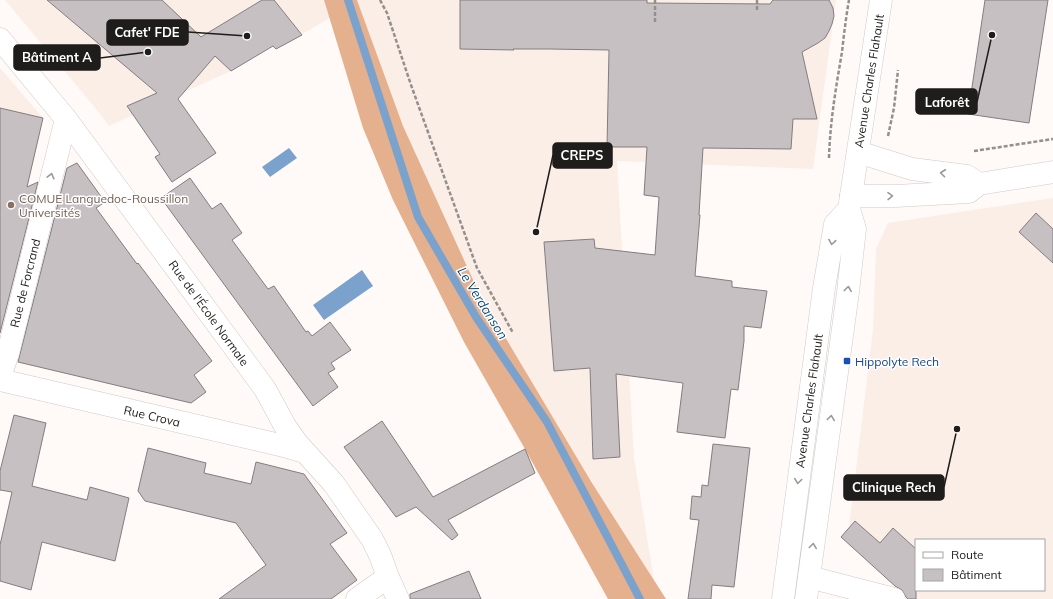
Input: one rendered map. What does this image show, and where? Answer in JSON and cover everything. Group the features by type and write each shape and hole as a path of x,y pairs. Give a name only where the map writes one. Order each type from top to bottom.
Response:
{"street":[{"name":"Avenue Charles Flahault","path":"806,599 848,292 855,229 850,203 881,0"},
{"name":"Rue de l'École Normale","path":"0,39 66,119 265,389 285,426 304,452 334,484 372,539 398,599"},
{"name":"Rue de Forcrand","path":"0,377 8,353 66,119"},
{"path":"858,152 912,169 967,176 979,184"},
{"path":"850,203 969,192 979,184 1053,172"},
{"name":"Avenue Charles Flahault","path":"783,599 824,288 835,224 850,203"},
{"name":"Rue Crova","path":"0,380 284,446 304,452"},
{"path":"357,599 388,577"},
{"path":"809,577 894,599"}],"path":[{"path":"380,0 387,13 411,85 477,268 512,333"},
{"path":"655,22 656,0"},
{"path":"757,0 757,12"},
{"path":"832,122 835,91 849,0"},
{"path":"970,152 1053,139"}],"shaded area":[{"path":"5,0 324,0 330,18 276,49 272,46 231,71 109,126"},
{"path":"324,0 357,0 403,126 480,295 592,483 666,599 608,599 464,342 393,200 363,128"},
{"path":"357,0 836,0 813,169 617,161 634,458 654,580 592,483 480,295 403,126"},
{"name":"COMUE Languedoc-Roussillon Universités","path":"0,68 43,118 0,300"},
{"path":"1053,198 1053,599 909,599 841,537 849,527 873,330 876,249 888,223"}],"water":[{"path":"289,148 297,158 270,177 262,167"},
{"path":"362,270 373,286 324,320 313,305"}],"building":[{"path":"47,0 162,0 201,37 262,0 274,0 302,35 276,49 273,46 231,71 215,56 178,99 216,153 172,182 155,157 160,154 127,106 157,93"},
{"path":"460,0 647,0 647,3 770,4 773,0 829,0 833,8 834,16 829,31 825,38 802,52 817,119 793,119 791,149 703,148 695,276 732,281 732,287 767,291 761,328 744,326 744,341 738,390 731,389 725,438 677,432 683,383 616,374 620,457 593,459 590,368 554,371 544,242 594,239 595,248 655,255 659,197 644,195 647,147 607,147 609,50 460,49"},
{"path":"985,0 1048,0 1029,123 968,114"},
{"name":"COMUE Languedoc-Roussillon Universités","path":"0,108 43,118 27,187 38,182 0,333"},
{"path":"77,163 105,202 96,208 212,361 194,375 206,392 191,403 18,362 67,168"},
{"path":"190,178 212,209 221,203 242,233 232,240 268,289 274,286 306,332 308,331 312,336 330,322 351,350 331,363 335,369 328,373 338,387 313,406 161,198"},
{"path":"1036,213 1053,229 1053,263 1019,232"},
{"path":"14,415 46,423 32,486 87,500 90,487 129,498 115,561 42,542 31,590 0,581 0,545 12,492 0,490 0,471"},
{"path":"382,421 433,497 525,449 535,473 448,520 458,535 452,540 416,507 396,517 344,447"},
{"path":"713,444 750,448 734,587 712,585 711,599 688,599 699,520 690,519 692,496 701,497 702,485 708,486"},
{"path":"148,448 206,463 204,473 251,484 256,462 304,474 347,533 330,544 357,580 331,599 219,599 266,565 236,523 145,501 138,491"},
{"path":"855,521 880,543 893,528 915,548 916,599 908,599 902,590 895,586 841,537"},
{"path":"469,571 481,599 410,599 410,594"}],"waterway":[{"name":"Le Verdanson","path":"348,0 418,217 476,317 547,422 640,599"}],"place":[{"name":"Laforêt","path":"992,35"},
{"name":"Cafet' FDE","path":"247,36"},
{"name":"Bâtiment A","path":"148,52"},
{"name":"COMUE Languedoc-Roussillon Universités","path":"11,205"},
{"name":"CREPS","path":"536,232"},
{"name":"Hippolyte Rech","path":"847,361"},
{"name":"Clinique Rech","path":"957,429"}]}
